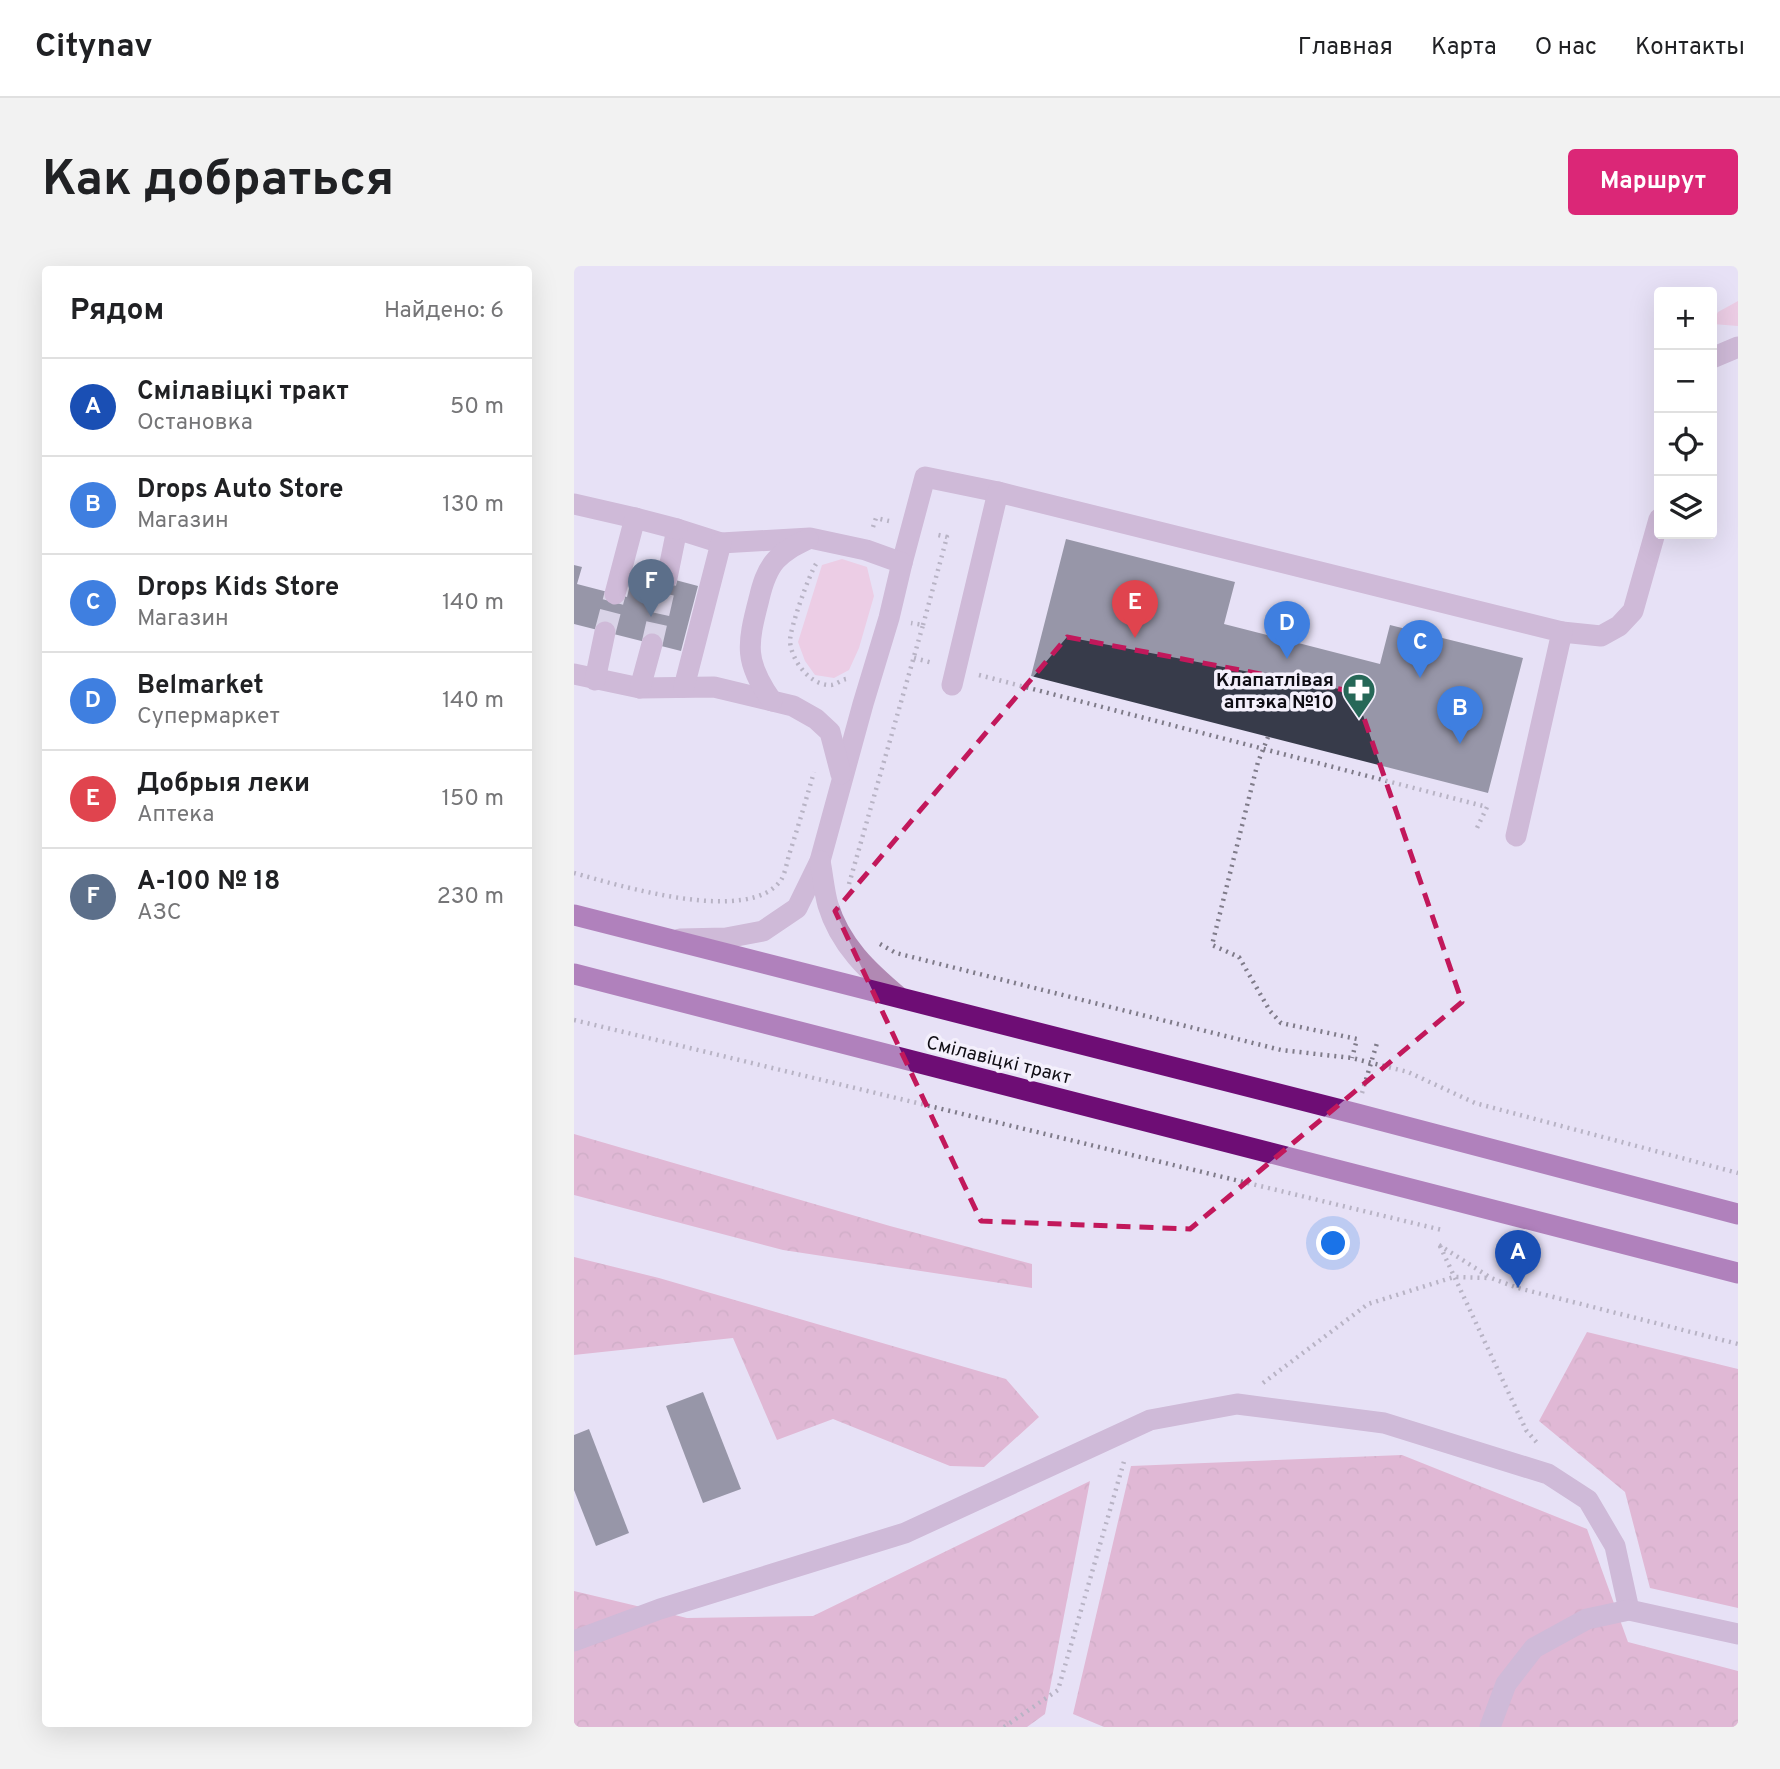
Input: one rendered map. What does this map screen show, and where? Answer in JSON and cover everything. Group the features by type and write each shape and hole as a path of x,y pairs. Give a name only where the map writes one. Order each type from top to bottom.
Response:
{"highway":[{"name":"Смілавіцкі тракт","path":"574,915 1738,1214"},
{"name":"Смілавіцкі тракт","path":"574,974 1738,1273"}],"lane":[{"path":"1717,356 1738,347"},
{"path":"671,939 726,938 763,931 797,908 821,861 841,780 889,618 925,477 998,492 1562,632 1601,636 1619,626 1633,611 1654,537"},
{"path":"960,678 998,492"},
{"path":"574,504 722,542 810,538 866,550 902,563"},
{"path":"615,594 635,518"},
{"path":"667,578 677,529"},
{"path":"772,701 758,682 750,660 749,636 764,581 774,562 787,550 810,538"},
{"path":"684,687 722,542"},
{"path":"595,680 605,632"},
{"path":"1516,836 1562,632"},
{"path":"640,688 652,644"},
{"path":"574,674 640,688 714,687 793,706 816,719 830,732 841,780"},
{"path":"821,861 828,906 843,940 866,969 899,997"},
{"path":"574,1641 660,1609 905,1533 1150,1420 1237,1404 1384,1423 1548,1474 1588,1500 1615,1546 1629,1610"},
{"path":"1490,1727 1506,1684 1534,1648 1587,1619 1629,1610 1738,1634"}],"path":[{"path":"821,558 809,576 790,640 796,660 810,679 830,685 851,677"},
{"path":"850,894 849,884 923,625 889,618"},
{"path":"914,658 941,665"},
{"path":"960,678 1264,749 1487,807 1477,828"},
{"path":"1268,737 1258,762 1212,945 1239,957 1270,1011 1280,1023 1357,1039 1352,1058"},
{"path":"574,873 657,895 714,902 736,901 764,894 781,880 814,771"},
{"path":"877,943 896,953 1281,1050 1352,1058 1408,1072 1475,1103 1738,1173"},
{"path":"574,1020 1442,1230"},
{"path":"1357,1114 1377,1043"},
{"path":"1518,1288 1537,1220"},
{"path":"1543,1450 1526,1430 1439,1245 1491,1278 1518,1288 1738,1344"},
{"path":"1237,1404 1368,1304 1454,1277 1491,1278"},
{"path":"1004,1727 1058,1690 1126,1454"}],"highlighted area":[{"path":"1067,637 1355,692 1462,1002 1190,1229 981,1221 835,911"}],"shaded area":[{"path":"1738,301 1738,326 1717,324 1718,312"},
{"path":"842,559 867,567 874,596 859,648 849,670 834,678 815,675 805,661 798,642 822,565"}],"green space":[{"path":"574,1134 890,1226 1032,1264 1032,1288 783,1250 574,1195"},
{"path":"574,1257 659,1278 1006,1379 1039,1417 984,1467 950,1466 833,1419 777,1440 733,1338 574,1355"},
{"path":"1587,1332 1738,1369 1738,1608 1650,1588 1625,1492 1539,1421"},
{"path":"1402,1455 1587,1529 1628,1642 1738,1671 1738,1727 1104,1727 1073,1714 1131,1466"},
{"path":"1090,1481 1045,1714 1027,1727 574,1727 574,1591 687,1618 813,1616"}],"building":[{"path":"1066,539 1235,582 1224,624 1380,664 1390,625 1523,658 1488,793 1031,676"},
{"path":"574,565 582,567 577,584 627,597 634,569 698,586 681,651 574,624"},
{"path":"703,1392 741,1489 703,1503 666,1406"},
{"path":"589,1429 629,1533 596,1546 574,1490 574,1435"}],"tunnel":[{"path":"652,644 667,578"},
{"path":"605,632 615,594"}],"place":[{"name":"А-100 № 18","path":"651,617"},
{"name":"Добрыя леки","path":"1135,638"},
{"name":"Belmarket","path":"1287,659"},
{"name":"Drops Kids Store","path":"1420,678"},
{"name":"Клапатлівая аптэка №10","path":"1359,720"},
{"name":"Drops Auto Store","path":"1460,744"},
{"name":"Смілавіцкі тракт","path":"1518,1288"}]}
